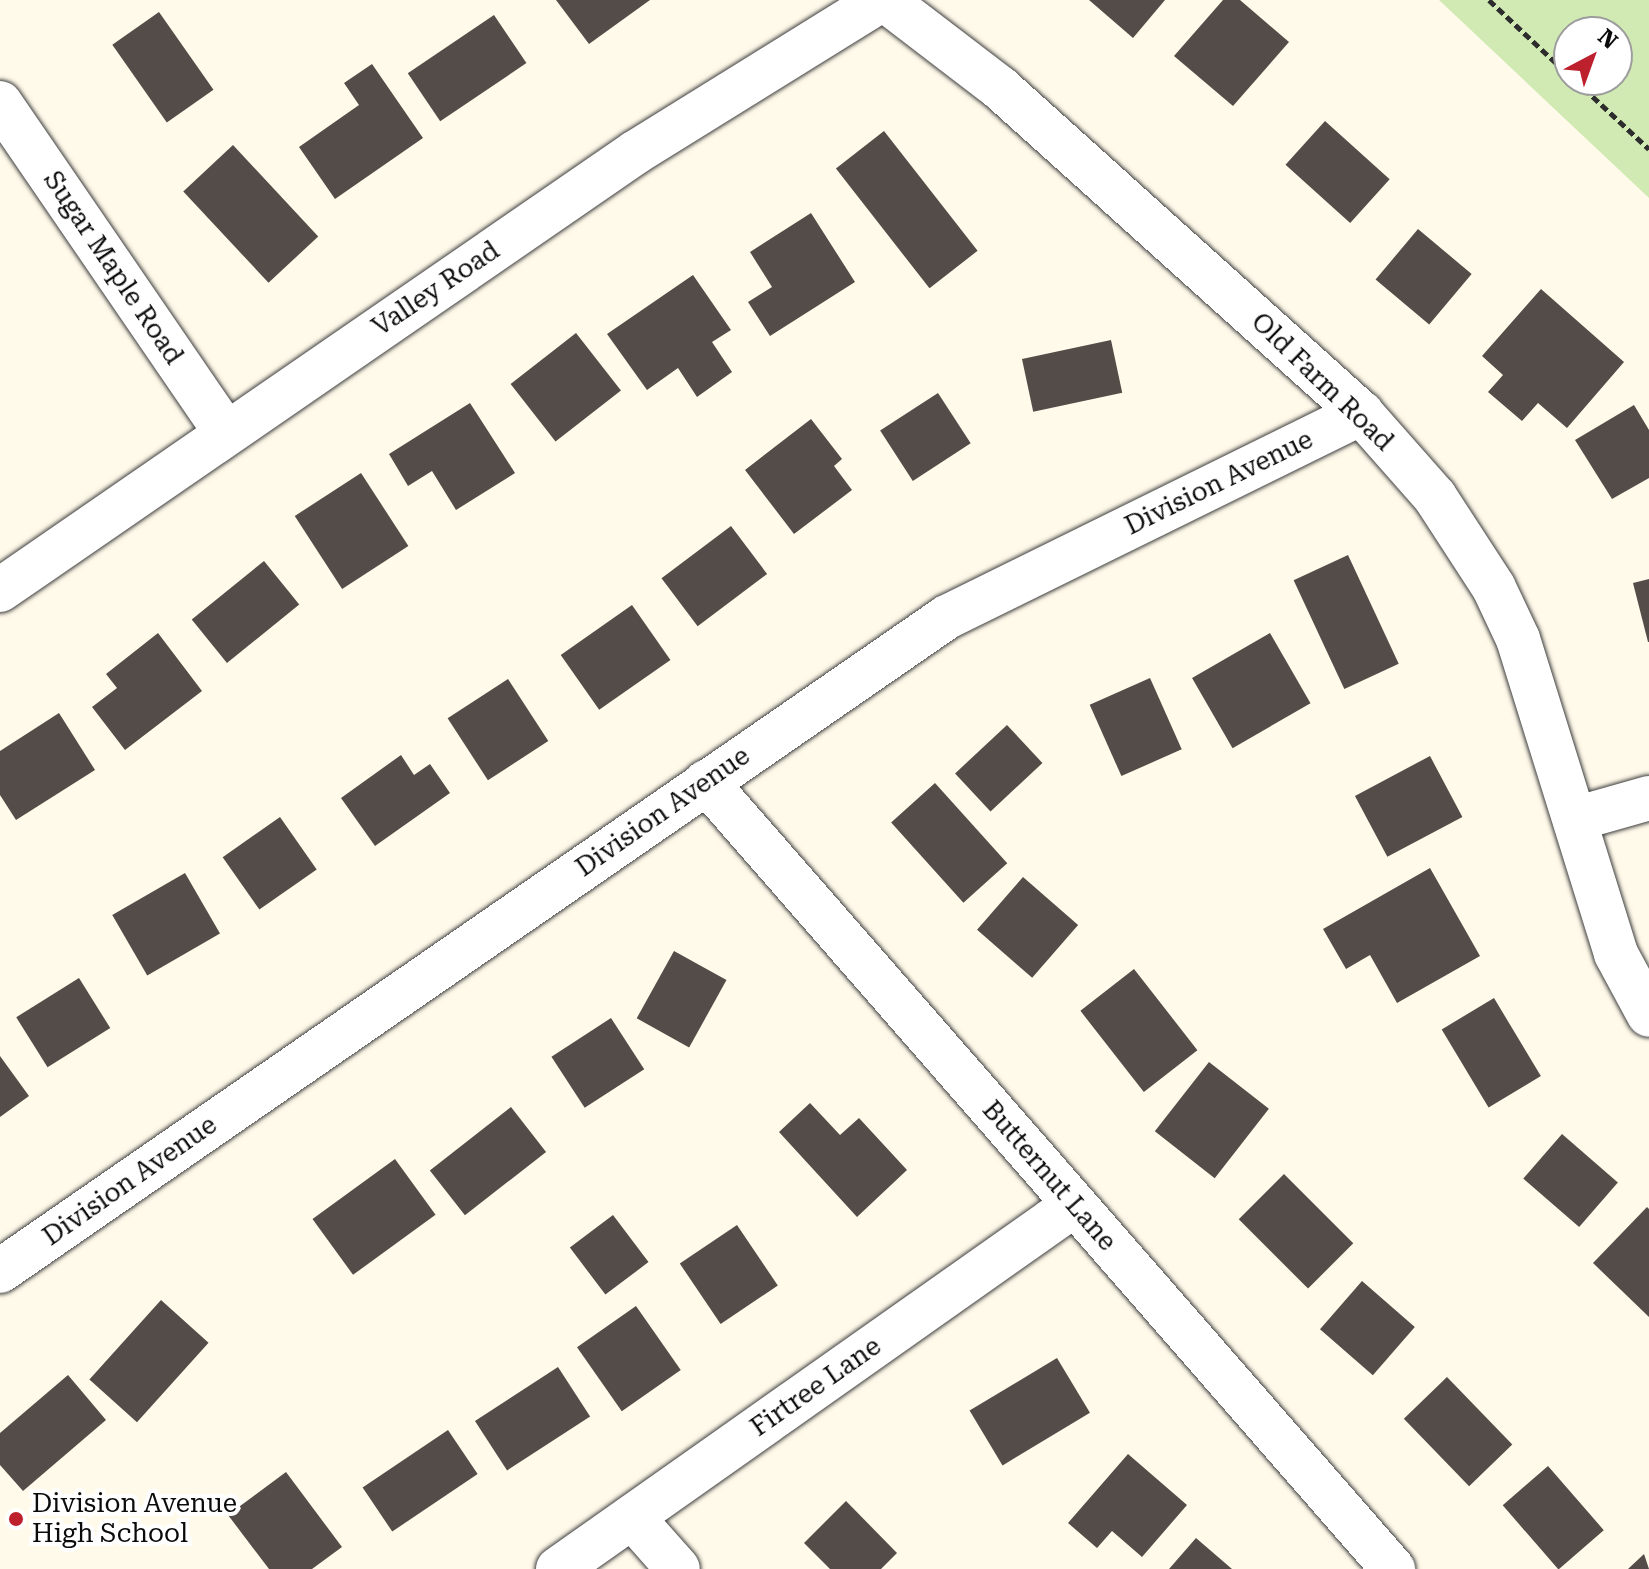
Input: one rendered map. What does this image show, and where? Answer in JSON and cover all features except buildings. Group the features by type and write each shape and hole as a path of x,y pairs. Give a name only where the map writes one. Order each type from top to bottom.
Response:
{"street":[{"name":"Old Farm Road","path":"883,0 1000,88 1361,413 1435,497 1494,588 1518,639 1616,954 1649,1015"},
{"name":"Valley Road","path":"0,590 636,152 883,0"},
{"name":"Sugar Maple Road","path":"0,103 226,433"},
{"name":"Division Avenue","path":"0,1271 947,617 1361,413"},
{"name":"Butternut Lane","path":"706,782 1393,1569"},
{"path":"1575,819 1649,798"},
{"name":"Firtree Lane","path":"558,1569 1074,1205"},
{"path":"632,1517 678,1569"}],"path":[{"path":"1489,0 1553,60"},
{"path":"1592,96 1649,149"}],"green space":[{"path":"1439,0 1649,0 1649,198"}],"place":[{"name":"Division Avenue High School","path":"16,1519"}]}
